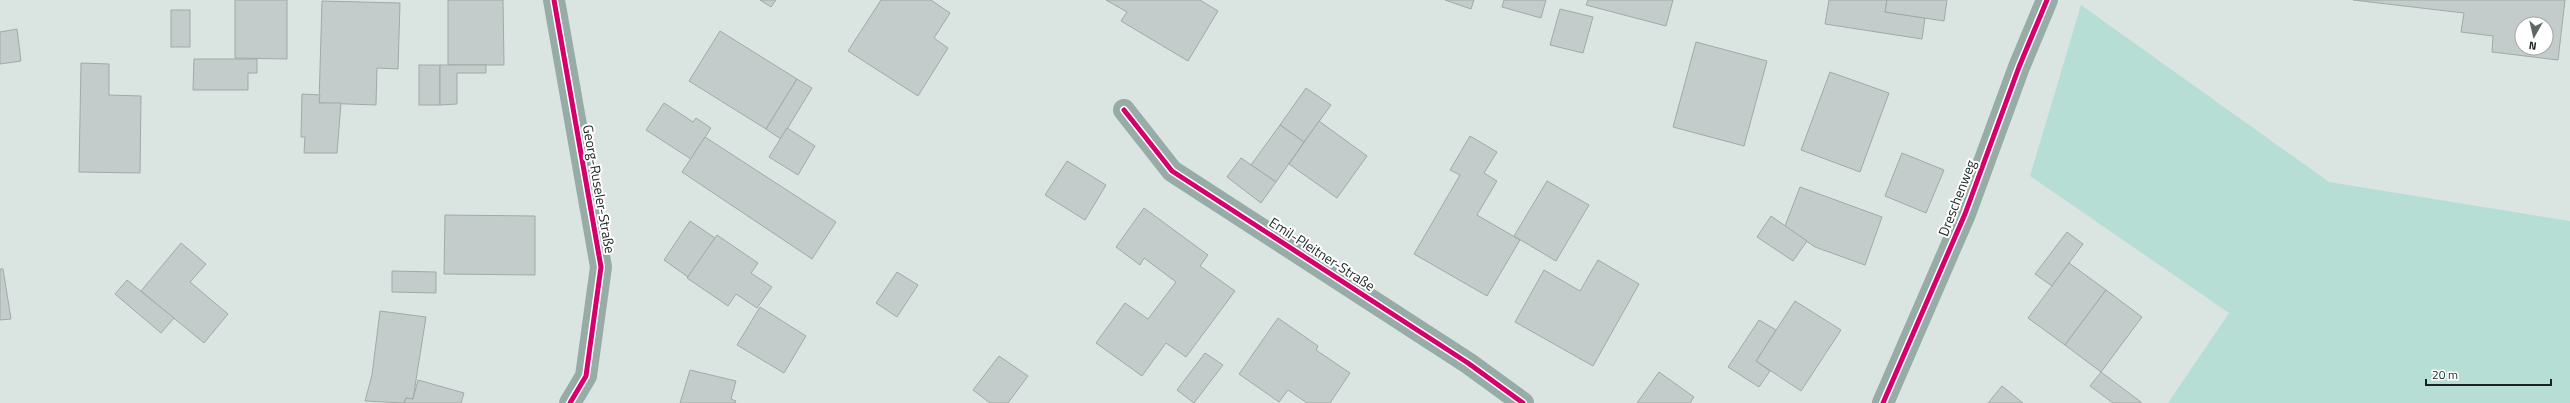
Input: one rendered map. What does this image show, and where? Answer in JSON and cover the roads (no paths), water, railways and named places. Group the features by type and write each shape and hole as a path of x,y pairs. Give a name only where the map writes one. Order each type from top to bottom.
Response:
{"street":[{"name":"Georg-Ruseler-Straße","path":"554,0 601,267 586,376 570,403"},
{"name":"Dreschenweg","path":"1883,403 1965,214 2019,67 2047,0"},
{"name":"Emil-Pleitner-Straße","path":"1124,110 1172,171 1468,363 1523,403"}]}
